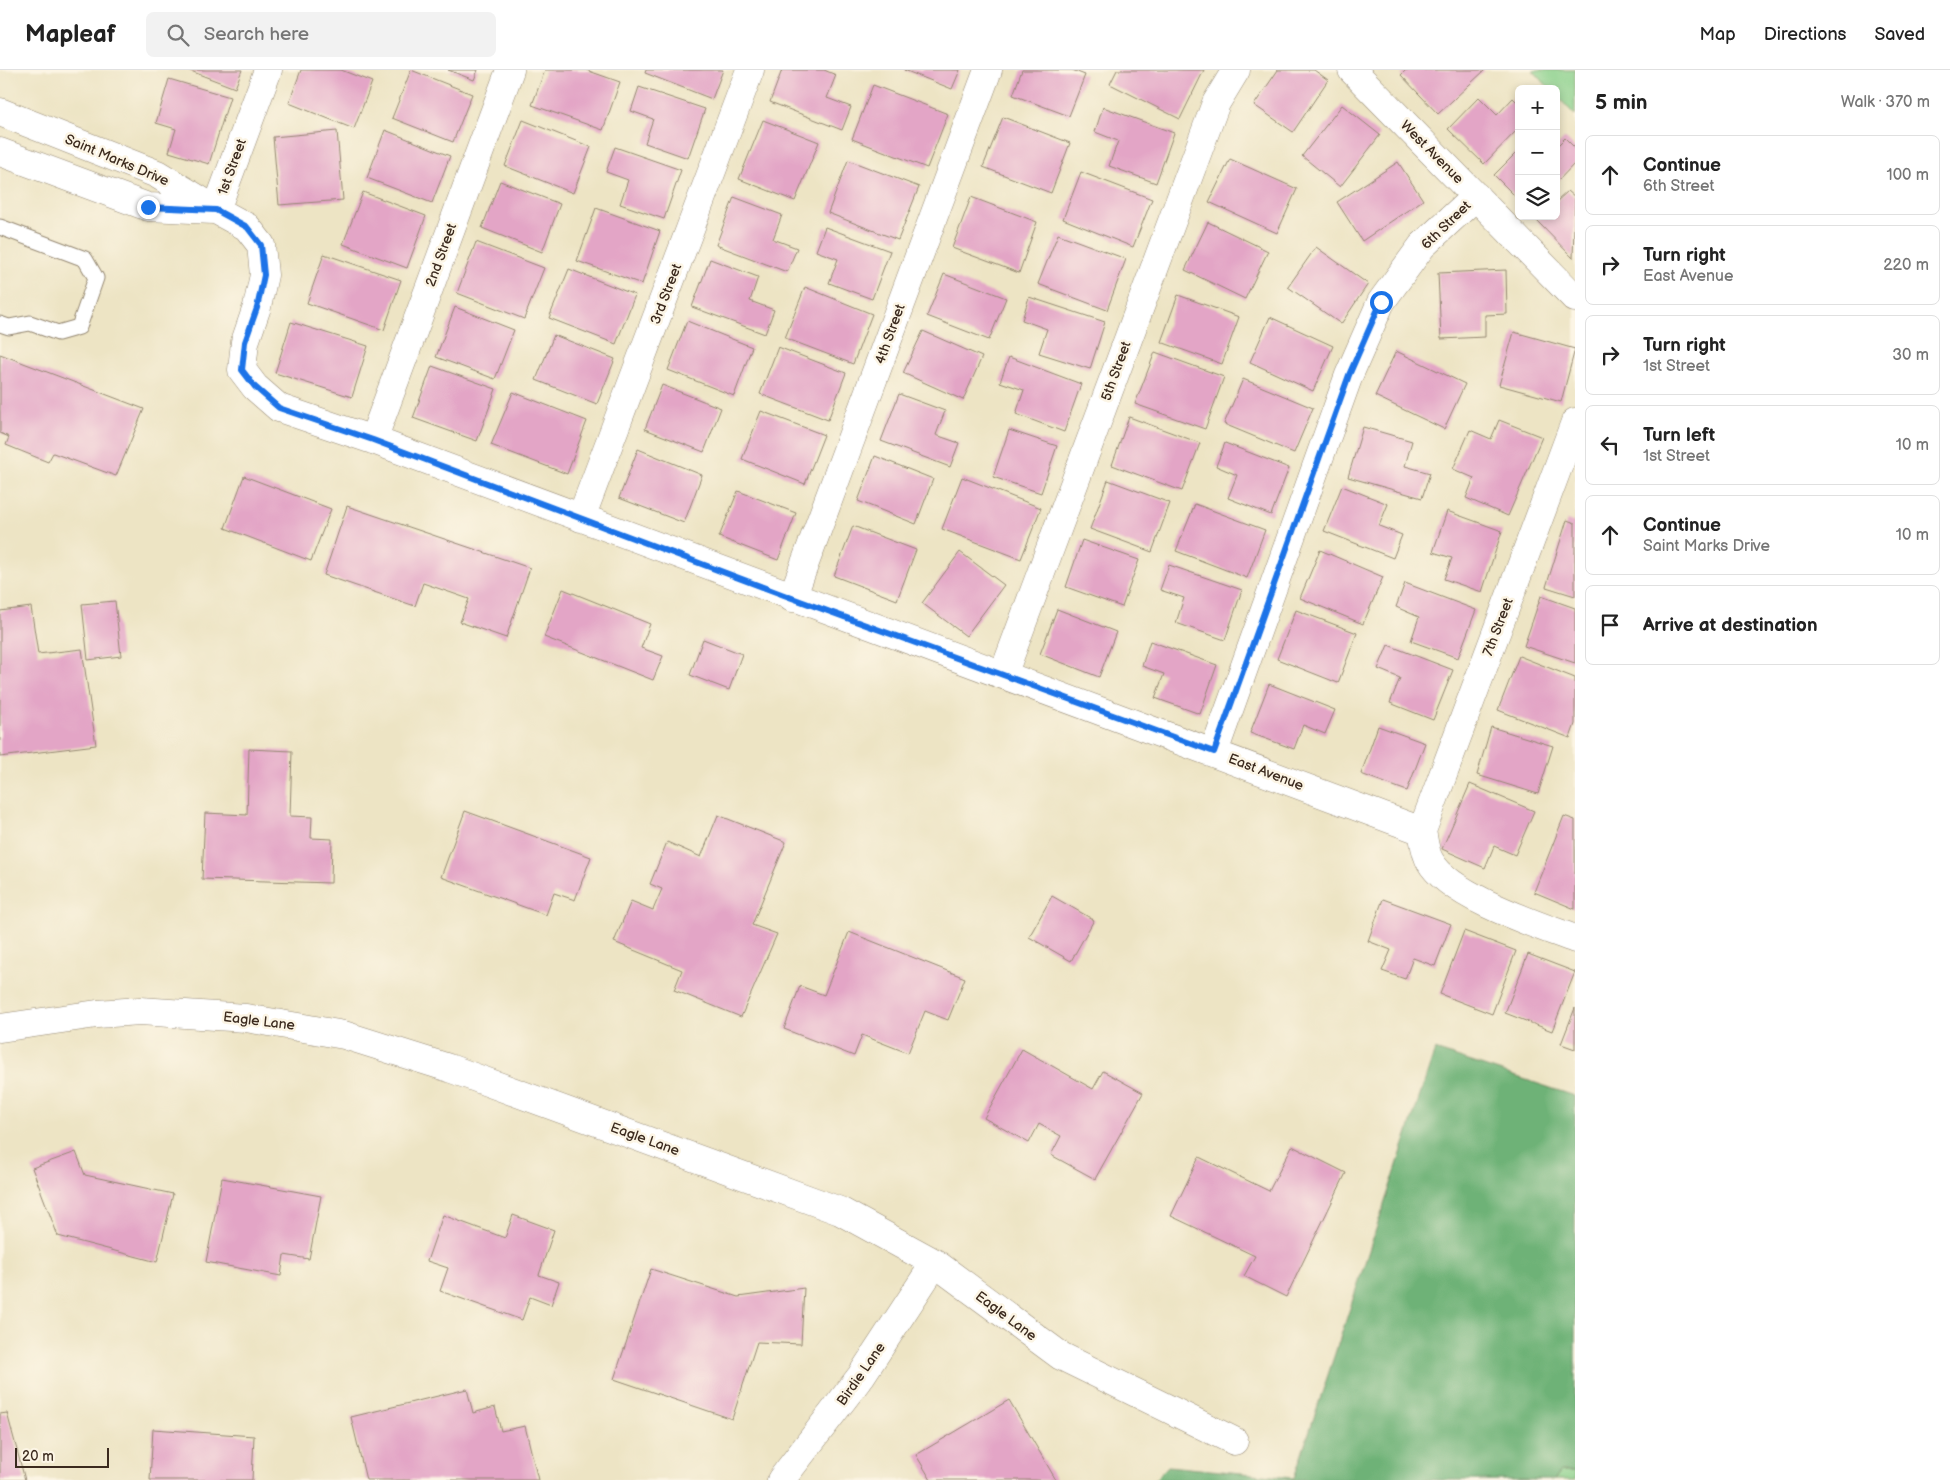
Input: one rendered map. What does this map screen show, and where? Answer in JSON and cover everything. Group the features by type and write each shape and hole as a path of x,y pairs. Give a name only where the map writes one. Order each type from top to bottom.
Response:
{"street":[{"name":"1st Street","path":"255,387 242,370 245,342 257,308 264,275 261,245 247,227 216,210 268,70"},
{"name":"2nd Street","path":"373,440 510,70"},
{"name":"3rd Street","path":"582,518 750,70"},
{"name":"4th Street","path":"792,598 988,70"},
{"name":"5th Street","path":"1003,675 1216,102 1236,70"},
{"name":"West Avenue","path":"1352,70 1575,298"},
{"name":"Saint Marks Drive","path":"0,112 157,174 216,210"},
{"name":"Saint Marks Drive","path":"0,152 148,207 216,210"},
{"name":"6th Street","path":"1214,752 1349,375 1381,302 1422,246 1476,196"},
{"name":"East Avenue","path":"255,387 279,408 373,440 792,598 1214,752 1422,831"},
{"name":"7th Street","path":"1422,831 1575,422"},
{"path":"1422,831 1429,861 1444,879 1503,912 1575,939"},
{"name":"Eagle Lane","path":"0,1028 97,1014 140,1011 246,1018 344,1035 449,1068 840,1211 935,1263 1061,1356 1234,1441"},
{"name":"Birdie Lane","path":"780,1480 862,1376 935,1263"}],"lane":[{"path":"0,227 85,259 96,278 79,327 58,333 30,323 9,327 0,324"}],"green space":[{"path":"1533,70 1575,70 1575,115 1560,99 1560,85 1546,85"},
{"path":"1435,1050 1575,1096 1575,1471 1561,1471 1554,1480 1154,1480 1168,1466 1294,1478"},
{"path":"1561,1471 1575,1471 1575,1480 1554,1480"}],"building":[{"path":"188,70 242,70 235,88"},
{"path":"301,70 341,70 372,82 354,129 289,103"},
{"path":"411,70 472,94 453,142 392,118"},
{"path":"448,70 478,70 474,80"},
{"path":"545,70 586,70 620,82 603,130 532,105"},
{"path":"646,70 723,70 712,99 645,73"},
{"path":"782,70 824,70 836,75 827,98 851,107 842,130 770,102"},
{"path":"904,70 960,70 952,89"},
{"path":"1022,70 1072,70 1085,75 1069,116 1013,95"},
{"path":"1117,70 1204,70 1180,119 1110,84"},
{"path":"1278,70 1314,70 1328,80 1293,132 1254,105"},
{"path":"1406,70 1485,70 1438,114 1401,75"},
{"path":"169,79 230,97 209,164 169,152 176,129 156,123"},
{"path":"873,85 948,114 927,168 852,139"},
{"path":"639,87 705,109 688,158 645,143 653,119 631,111"},
{"path":"1479,97 1497,115 1513,98 1515,100 1515,132 1484,164 1448,129"},
{"path":"1342,105 1380,135 1340,187 1302,156"},
{"path":"1103,107 1174,133 1156,183 1109,166 1118,141 1095,132"},
{"path":"1003,117 1070,143 1051,193 983,167"},
{"path":"523,120 591,147 573,193 505,166"},
{"path":"763,120 819,142 795,201 739,179"},
{"path":"385,130 450,156 432,203 367,178"},
{"path":"337,131 343,200 279,205 273,137"},
{"path":"1565,138 1575,148 1575,163 1560,179 1560,175 1560,143"},
{"path":"615,147 681,170 664,219 620,204 628,180 606,172"},
{"path":"1515,154 1515,196 1494,175"},
{"path":"1230,159 1297,189 1277,233 1209,202"},
{"path":"848,160 919,187 898,240 828,213"},
{"path":"1398,162 1423,200 1362,241 1337,202"},
{"path":"1081,172 1152,199 1133,247 1063,219"},
{"path":"500,181 560,204 542,252 482,228"},
{"path":"1568,191 1575,197 1573,258 1537,221 1560,220 1560,198"},
{"path":"363,192 426,216 407,268 343,244"},
{"path":"734,197 782,215 773,239 797,248 787,272 716,245"},
{"path":"971,197 1037,222 1019,273 952,248"},
{"path":"596,208 660,231 642,284 577,261"},
{"path":"1208,222 1268,251 1245,299 1185,270"},
{"path":"825,227 890,251 872,299 829,283 838,259 816,251"},
{"path":"1058,234 1126,259 1107,310 1038,284"},
{"path":"476,242 544,268 524,319 457,293"},
{"path":"1316,247 1368,284 1341,324 1288,287"},
{"path":"324,254 401,280 384,330 307,303"},
{"path":"710,259 758,277 750,301 774,310 765,334 692,307"},
{"path":"569,269 635,295 616,344 549,318"},
{"path":"1506,270 1507,314 1485,315 1485,337 1441,339 1438,273"},
{"path":"944,274 1006,298 989,340 927,316"},
{"path":"805,287 872,314 853,364 785,338"},
{"path":"1178,295 1239,317 1222,364 1161,342"},
{"path":"1029,297 1105,322 1090,369 1039,353 1047,329 1022,320"},
{"path":"455,307 514,330 495,379 436,357"},
{"path":"1270,317 1333,346 1313,391 1250,362"},
{"path":"687,321 752,347 734,396 668,370"},
{"path":"291,322 368,346 352,397 275,373"},
{"path":"923,331 982,357 963,400 903,373"},
{"path":"1514,332 1575,349 1561,402 1499,385"},
{"path":"554,335 615,359 597,404 536,380"},
{"path":"778,347 846,373 828,420 760,394"},
{"path":"1396,351 1465,384 1444,429 1375,396"},
{"path":"1155,352 1224,377 1205,429 1135,404"},
{"path":"0,354 144,409 116,476 53,453 48,462 6,445 9,437 0,433"},
{"path":"1009,357 1081,384 1064,432 1016,414 1024,390 1000,382"},
{"path":"432,366 496,389 477,441 413,418"},
{"path":"1243,379 1313,408 1294,453 1224,424"},
{"path":"662,385 721,408 704,452 645,429"},
{"path":"513,392 587,421 567,474 491,445"},
{"path":"899,394 945,411 936,435 959,443 950,467 881,441"},
{"path":"761,411 824,435 805,484 742,459"},
{"path":"1129,417 1200,443 1182,491 1112,465"},
{"path":"1499,420 1542,437 1508,516 1466,498 1474,478 1453,469 1470,430 1491,439"},
{"path":"1363,427 1412,441 1405,466 1430,473 1422,498 1348,477"},
{"path":"1009,430 1057,446 1041,493 993,477"},
{"path":"1225,443 1289,468 1271,515 1228,498 1237,475 1216,466"},
{"path":"638,449 702,475 684,523 619,498"},
{"path":"875,456 933,479 916,524 858,501"},
{"path":"244,476 331,509 311,561 225,528"},
{"path":"962,477 1041,508 1021,559 942,529"},
{"path":"1108,480 1170,503 1152,552 1090,529"},
{"path":"1342,486 1388,504 1379,526 1402,535 1393,558 1324,531"},
{"path":"738,491 796,513 778,560 719,537"},
{"path":"1195,504 1265,530 1247,578 1176,551"},
{"path":"347,506 530,568 506,638 460,622 469,599 423,583 415,606 324,575"},
{"path":"1447,511 1502,531 1482,592 1444,579 1452,558 1433,552"},
{"path":"1567,520 1575,523 1575,596 1546,587"},
{"path":"853,526 916,550 897,600 834,576"},
{"path":"1082,540 1139,560 1122,607 1066,587"},
{"path":"1320,550 1383,577 1363,624 1300,598"},
{"path":"960,552 1004,585 966,636 922,603"},
{"path":"1169,565 1242,590 1225,640 1176,623 1184,598 1160,590"},
{"path":"1405,583 1476,610 1458,658 1411,641 1419,617 1396,607"},
{"path":"563,589 650,624 641,648 663,656 653,680 544,637"},
{"path":"1541,596 1575,608 1575,663 1524,646"},
{"path":"115,601 121,656 88,660 82,604"},
{"path":"31,607 38,654 82,649 96,745 0,757 0,611"},
{"path":"1057,609 1116,632 1099,677 1040,654"},
{"path":"1296,610 1357,633 1338,683 1277,659"},
{"path":"703,639 742,654 729,690 690,675"},
{"path":"1150,641 1217,665 1200,714 1155,698 1164,674 1142,666"},
{"path":"1388,645 1453,670 1433,720 1390,703 1400,678 1378,669"},
{"path":"1519,656 1575,678 1575,724 1570,738 1498,710"},
{"path":"1269,684 1335,710 1325,734 1303,725 1294,749 1250,733"},
{"path":"1378,726 1425,743 1407,791 1361,774"},
{"path":"1491,727 1553,746 1538,794 1477,775"},
{"path":"249,749 292,751 290,816 312,817 311,838 332,839 331,883 202,879 205,813 247,815"},
{"path":"1470,784 1534,811 1515,855 1494,846 1485,868 1442,849"},
{"path":"465,811 591,857 575,900 554,893 546,915 441,877"},
{"path":"718,815 786,842 752,925 777,934 741,1017 674,990 682,970 614,942 631,901 653,910 662,889 650,884 667,842 701,857"},
{"path":"1564,816 1575,820 1575,909 1534,892"},
{"path":"1052,896 1094,920 1071,961 1029,937"},
{"path":"1383,899 1451,924 1435,966 1413,958 1405,979 1382,971 1391,950 1368,941"},
{"path":"1464,931 1516,951 1492,1014 1440,994"},
{"path":"849,932 965,978 948,1020 925,1011 908,1053 862,1035 854,1056 784,1029 800,986 824,995"},
{"path":"1528,954 1575,972 1552,1031 1505,1013"},
{"path":"1575,1008 1575,1049 1561,1044"},
{"path":"1022,1049 1093,1089 1103,1071 1143,1093 1095,1179 1051,1155 1061,1136 1039,1124 1029,1143 984,1118"},
{"path":"1292,1146 1346,1173 1286,1297 1244,1276 1255,1256 1171,1216 1199,1157 1269,1191"},
{"path":"76,1152 85,1175 173,1194 157,1262 58,1236 32,1168"},
{"path":"222,1178 321,1196 309,1259 284,1255 281,1276 206,1262"},
{"path":"443,1215 505,1238 513,1215 554,1230 539,1275 559,1282 551,1305 530,1297 522,1320 440,1291 448,1268 427,1261"},
{"path":"651,1269 738,1297 804,1288 801,1344 757,1342 732,1419 614,1379"},
{"path":"467,1389 473,1413 495,1407 501,1431 525,1426 538,1480 366,1480 351,1417"},
{"path":"1009,1400 1056,1480 931,1480 916,1455"},
{"path":"7,1413 25,1480 0,1480 0,1414"},
{"path":"153,1429 254,1436 252,1480 150,1480"}],"route":[{"path":"148,207 216,210 247,227 261,245 264,275 257,308 245,342 242,370 255,387 279,408 373,440 792,598 1214,752 1349,375 1381,302"}]}
